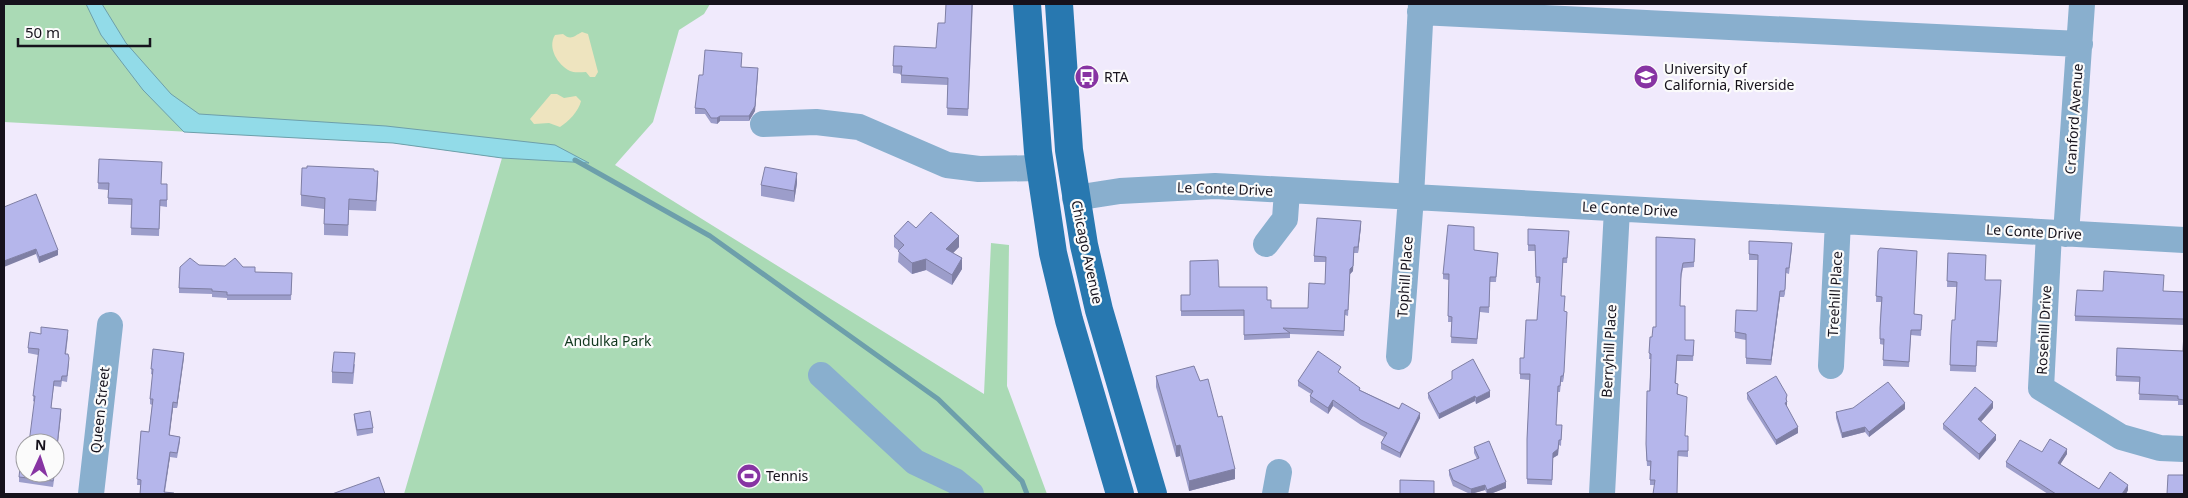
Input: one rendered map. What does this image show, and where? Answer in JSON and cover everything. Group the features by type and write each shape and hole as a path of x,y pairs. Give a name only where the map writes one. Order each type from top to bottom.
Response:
{"main road":[{"path":"1027,4 1030,66 1040,168 1053,253 1069,320 1120,494"},
{"name":"Chicago Avenue","path":"1059,4 1075,198 1099,310 1153,494"},
{"path":"1030,66 1043,80 1053,178 1061,192 1075,198 1062,226 1053,253"}],"street":[{"name":"Cranford Avenue","path":"2057,234 2080,44 2082,4"},
{"path":"1420,8 2080,44"},
{"name":"Tophill Place","path":"1399,357 1411,197 1420,8"},
{"path":"763,124 816,122 859,127 947,165 979,169 1040,168"},
{"name":"Le Conte Drive","path":"1075,198 1120,191 1167,187 1215,186 2184,240"},
{"path":"1266,244 1285,219 1287,190"},
{"name":"Berryhill Place","path":"1602,494 1617,209"},
{"name":"Treehill Place","path":"1831,366 1838,222"},
{"name":"Rosehill Drive","path":"2057,234 2041,388 2121,437 2160,448 2184,449"},
{"name":"Queen Street","path":"91,494 110,325"},
{"path":"821,375 915,462 955,481 971,494"}],"green space":[{"name":"Andulka Park","path":"4,4 710,4 704,14 679,30 653,122 615,165 984,394 991,243 1009,245 1007,386 1047,494 404,494 502,158 393,143 4,122"}],"sand":[{"path":"582,32 588,34 598,72 595,77 590,77 586,72 570,71 561,65 553,51 552,45 555,35 563,34 570,37"},
{"path":"551,94 557,94 564,98 576,96 581,101 578,109 560,127 549,123 534,124 530,119"}],"water":[{"path":"86,4 102,4 126,43 171,94 199,114 386,126 555,145 589,163 502,158 393,143 184,132 143,90 101,35"}],"building":[{"path":"946,4 972,4 968,109 947,108 948,78 901,75 902,66 893,66 894,46 936,48 938,23 945,23"},
{"path":"705,50 742,53 741,67 758,68 755,106 749,116 720,116 711,118 705,109 695,108 699,75 703,75"},
{"path":"99,159 162,162 161,184 167,184 167,200 160,200 159,229 131,228 132,199 108,198 109,183 98,183"},
{"path":"307,166 374,169 374,171 378,171 376,201 349,199 348,225 324,224 325,198 301,195 302,168 307,168"},
{"path":"765,167 797,173 794,191 761,185"},
{"path":"36,194 58,250 39,257 36,249 4,261 4,207"},
{"path":"931,212 959,236 946,249 962,258 952,275 926,259 912,263 898,251 904,245 894,236 908,221 916,228"},
{"path":"1317,218 1361,221 1358,247 1354,247 1353,266 1350,269 1348,310 1345,310 1344,331 1283,328 1290,333 1244,335 1244,310 1181,311 1181,295 1190,295 1190,261 1218,260 1219,287 1267,287 1267,300 1271,300 1271,308 1308,308 1309,283 1325,284 1326,257 1314,256"},
{"path":"1448,225 1474,227 1474,250 1498,253 1496,277 1490,277 1489,307 1480,307 1477,339 1451,337 1452,317 1448,316 1449,274 1443,274"},
{"path":"1528,229 1569,231 1567,258 1563,258 1561,296 1565,296 1564,311 1567,312 1564,372 1563,376 1561,376 1560,386 1558,386 1556,425 1562,425 1561,440 1559,440 1558,449 1553,453 1552,480 1527,479 1530,374 1520,374 1520,358 1524,358 1526,320 1537,320 1540,277 1536,277 1535,245 1528,245"},
{"path":"1656,237 1695,239 1694,262 1683,263 1681,274 1680,306 1685,306 1685,340 1694,340 1693,356 1677,355 1675,383 1678,384 1677,394 1687,397 1685,436 1688,436 1688,451 1678,451 1677,494 1653,494 1655,480 1650,480 1651,461 1647,461 1647,391 1650,391 1650,337 1652,337 1653,327 1656,327"},
{"path":"1749,241 1792,243 1789,268 1786,268 1785,289 1780,291 1771,360 1746,358 1746,334 1735,332 1736,310 1757,311 1758,255 1749,254"},
{"path":"1880,248 1917,251 1914,314 1922,315 1921,330 1911,330 1909,362 1883,360 1884,339 1880,339 1882,297 1876,296 1878,251"},
{"path":"1948,253 1986,255 1985,280 2001,280 1997,342 1977,341 1976,366 1950,365 1952,320 1955,320 1957,282 1947,281"},
{"path":"190,258 199,265 225,266 235,258 243,267 255,267 255,272 292,273 291,295 227,295 227,292 212,291 212,289 179,288 180,267"},
{"path":"2104,271 2164,275 2163,291 2184,292 2184,319 2075,316 2077,290 2103,291"},
{"path":"41,327 68,330 65,354 68,354 69,358 67,376 62,376 61,381 54,381 51,408 61,409 58,433 30,433 39,349 28,348 30,332 41,334"},
{"path":"2184,332 2184,400 2178,399 2178,396 2139,394 2140,377 2116,376 2117,348 2183,351"},
{"path":"153,349 184,353 177,403 173,402 169,435 180,437 177,453 170,452 164,492 174,494 140,494 141,480 137,479 141,431 149,432 153,399 150,399"},
{"path":"1318,351 1341,367 1338,372 1360,388 1359,390 1399,409 1402,403 1420,413 1400,453 1381,443 1387,433 1361,420 1333,400 1328,408 1310,396 1313,391 1298,381"},
{"path":"334,352 355,353 353,373 332,372"},
{"path":"1473,359 1490,391 1476,398 1475,396 1439,414 1428,393 1452,379 1452,371"},
{"path":"1194,366 1200,381 1208,379 1218,417 1222,416 1235,469 1189,481 1180,445 1176,446 1156,376"},
{"path":"1776,376 1787,395 1787,402 1785,403 1798,427 1776,440 1747,393"},
{"path":"1888,382 1905,403 1869,432 1865,427 1842,433 1836,412 1853,408"},
{"path":"1975,387 1993,402 1978,419 1996,435 1979,454 1943,424"},
{"path":"370,411 373,428 357,430 354,414"},
{"path":"2050,439 2067,449 2058,463 2099,489 2110,472 2128,485 2122,494 2056,494 2006,462 2020,440 2042,452"},
{"path":"1489,441 1506,482 1487,490 1485,485 1471,489 1453,480 1449,470 1479,458 1474,447"},
{"path":"2168,475 2184,475 2184,494 2167,494"},
{"path":"379,477 385,494 332,494"},
{"path":"1400,480 1434,481 1434,494 1400,494"}],"waterway":[{"path":"575,160 710,236 938,399 1022,481 1027,494"}],"place":[{"name":"RTA","path":"1087,77"},
{"name":"University of California, Riverside","path":"1646,77"},
{"name":"Tennis","path":"749,476"}]}
